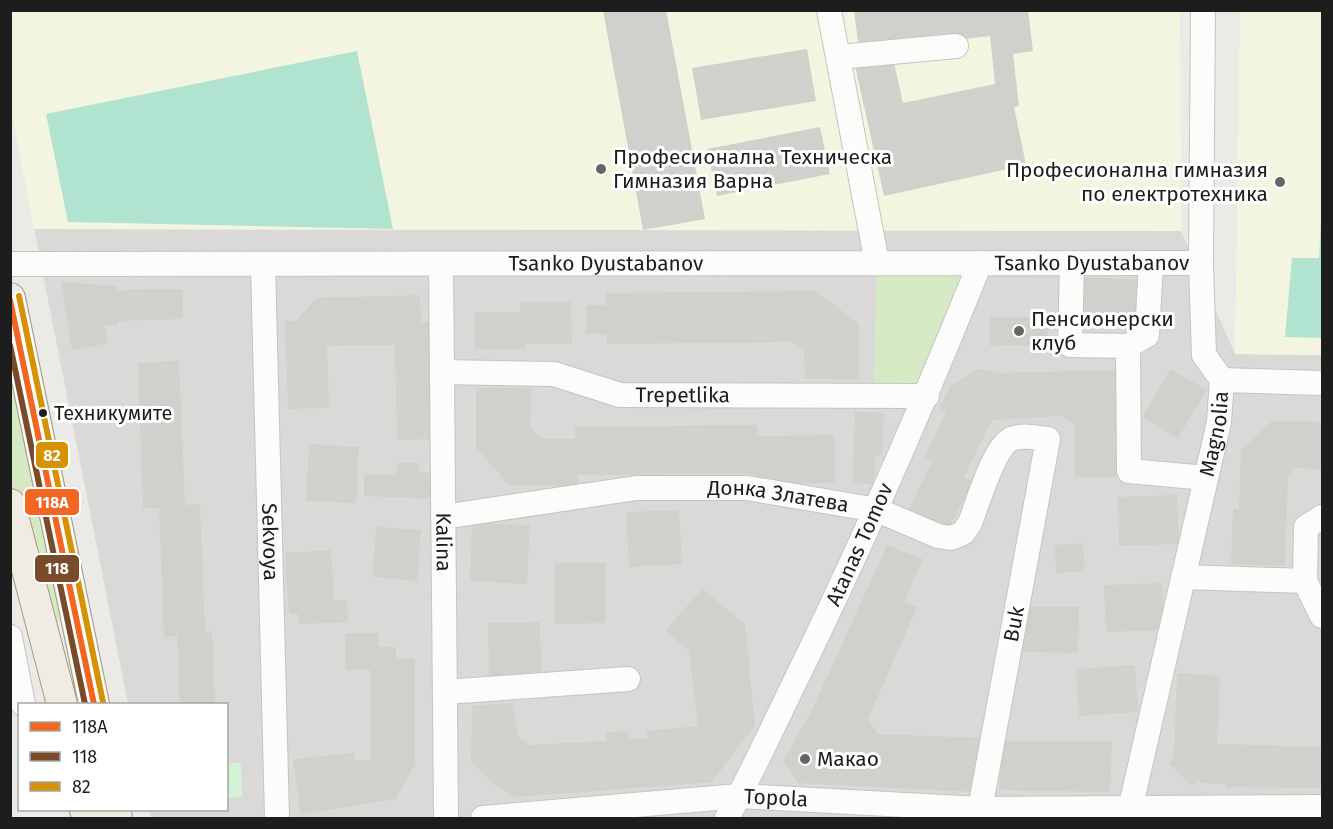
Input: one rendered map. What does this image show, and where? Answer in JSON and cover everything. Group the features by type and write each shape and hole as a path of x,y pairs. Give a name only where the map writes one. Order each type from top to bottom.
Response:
{"main road":[{"path":"10,298 94,703"},
{"path":"10,504 42,626 58,703"},
{"path":"42,626 76,618"}],"street":[{"path":"829,10 877,263"},
{"name":"Magnolia","path":"1129,814 1219,422 1222,380 1204,355 1201,263 1203,10"},
{"path":"838,57 956,46"},
{"name":"Atanas Tomov","path":"727,819 837,597 877,510 927,396 980,263"},
{"path":"1072,263 1070,345 1128,346 1147,335 1151,263"},
{"name":"Tsanko Dyustabanov","path":"10,264 1201,263"},
{"name":"Sekvoya","path":"263,264 277,819"},
{"name":"Kalina","path":"441,264 446,819"},
{"path":"1128,346 1129,471 1206,478"},
{"name":"Trepetlika","path":"442,372 554,374 620,395 927,396"},
{"path":"1222,380 1323,383"},
{"name":"Донка Златева","path":"443,517 636,488 747,488 877,510 938,536 951,538 963,533 970,523 998,454 1008,440 1021,436 1048,439"},
{"name":"Buk","path":"980,809 1048,439"},
{"path":"1323,517 1306,527 1305,581 1323,616"},
{"path":"1184,577 1305,581"},
{"path":"10,637 23,703"},
{"path":"445,692 628,679"},
{"name":"Topola","path":"483,819 739,796 980,809 1129,814 1323,807"}],"shaded area":[{"name":"Професионална Техническа Гимназия Варна","path":"10,11 1180,11 1181,231 34,229 11,108"},
{"name":"Професионална гимназия по електротехника","path":"1240,11 1322,11 1322,355 1235,354"},
{"path":"34,229 1181,231 1235,354 1322,355 1322,818 151,818 149,811 228,811 228,703 128,703"}],"green space":[{"path":"357,51 393,229 68,222 46,114"},
{"path":"1322,203 1322,338 1285,337 1292,258 1319,258"},
{"path":"877,263 980,263 927,396 873,396"},
{"path":"10,297 76,618 42,626 11,504"},
{"path":"228,763 241,763 242,797 228,798"}],"building":[{"path":"603,10 666,10 705,219 643,230"},
{"path":"854,10 1028,10 1033,51 1013,54 1019,106 1014,107 1026,165 884,196 855,66 893,58 903,103 995,84 990,36 859,51"},
{"path":"807,49 816,101 701,120 692,68"},
{"path":"820,127 830,174 717,196 707,149"},
{"path":"1080,277 1144,280 1143,327 1078,325"},
{"path":"61,282 117,286 117,290 183,289 183,319 117,321 118,325 105,326 107,343 72,351"},
{"path":"816,291 859,324 859,379 805,379 804,350 792,342 607,344 606,334 586,334 586,305 606,305 606,293"},
{"path":"420,295 421,322 431,322 434,439 397,440 395,345 327,346 329,408 288,409 285,321 295,321 317,298"},
{"path":"520,302 571,302 572,344 525,344 525,349 475,349 475,312 520,312"},
{"name":"Пенсионерски клуб","path":"990,317 1047,317 1048,345 990,346"},
{"path":"179,361 185,505 200,504 205,631 212,631 215,703 180,703 177,636 164,637 159,508 143,508 138,363"},
{"path":"979,369 999,373 1118,370 1116,477 1075,477 1074,425 1061,416 992,420 964,477 973,481 948,530 909,510 932,461 924,457 946,412 939,408 951,385"},
{"path":"1171,369 1207,390 1178,438 1142,417"},
{"path":"476,388 531,388 530,427 543,439 575,439 575,427 757,425 757,436 835,435 835,483 755,483 755,474 578,475 578,485 510,486 476,448"},
{"path":"855,412 884,413 882,456 875,456 874,484 853,483"},
{"path":"1272,421 1322,422 1322,469 1294,468 1288,476 1285,566 1231,564 1233,509 1239,509 1241,450"},
{"path":"309,444 359,447 356,503 306,501"},
{"path":"397,463 419,463 419,472 439,473 439,499 364,496 364,474 396,475"},
{"path":"1177,495 1179,544 1119,546 1118,497"},
{"path":"679,510 682,564 629,567 626,512"},
{"path":"472,523 530,525 527,584 470,581"},
{"path":"376,527 421,530 417,581 373,577"},
{"path":"1083,543 1085,571 1056,573 1055,545"},
{"path":"887,545 923,559 904,602 917,607 868,719 878,734 980,738 975,792 798,783 783,761 811,712"},
{"path":"331,550 334,600 347,600 348,622 299,624 298,614 289,614 285,553"},
{"path":"555,563 606,563 606,623 555,624"},
{"path":"1162,583 1164,630 1106,632 1104,585"},
{"path":"702,589 745,624 755,726 712,782 516,797 494,784 471,761 472,706 513,703 517,736 529,745 606,741 606,732 628,731 629,739 647,738 647,731 698,726 689,650 665,631"},
{"path":"1023,606 1079,607 1078,653 1022,652"},
{"path":"540,622 541,675 489,676 488,623"},
{"path":"345,633 378,633 378,647 396,647 396,659 415,659 415,764 396,799 300,814 293,759 354,753 355,761 370,760 370,670 345,670"},
{"path":"1135,665 1138,712 1079,716 1076,669"},
{"path":"1177,673 1220,676 1217,744 1322,747 1322,788 1226,787 1226,784 1202,783 1198,780 1192,786 1168,763 1174,757"},
{"path":"1004,741 1112,741 1110,792 999,790"}],"transit line":[{"name":"82","path":"19,296 103,702"},
{"name":"118А","path":"10,300 94,703"},
{"name":"118","path":"10,345 85,703"}],"place":[{"name":"Професионална Техническа Гимназия Варна","path":"601,169"},
{"name":"Професионална гимназия по електротехника","path":"1280,182"},
{"name":"Пенсионерски клуб","path":"1019,331"},
{"name":"Техникумите","path":"43,413"},
{"name":"Макао","path":"805,759"}]}
